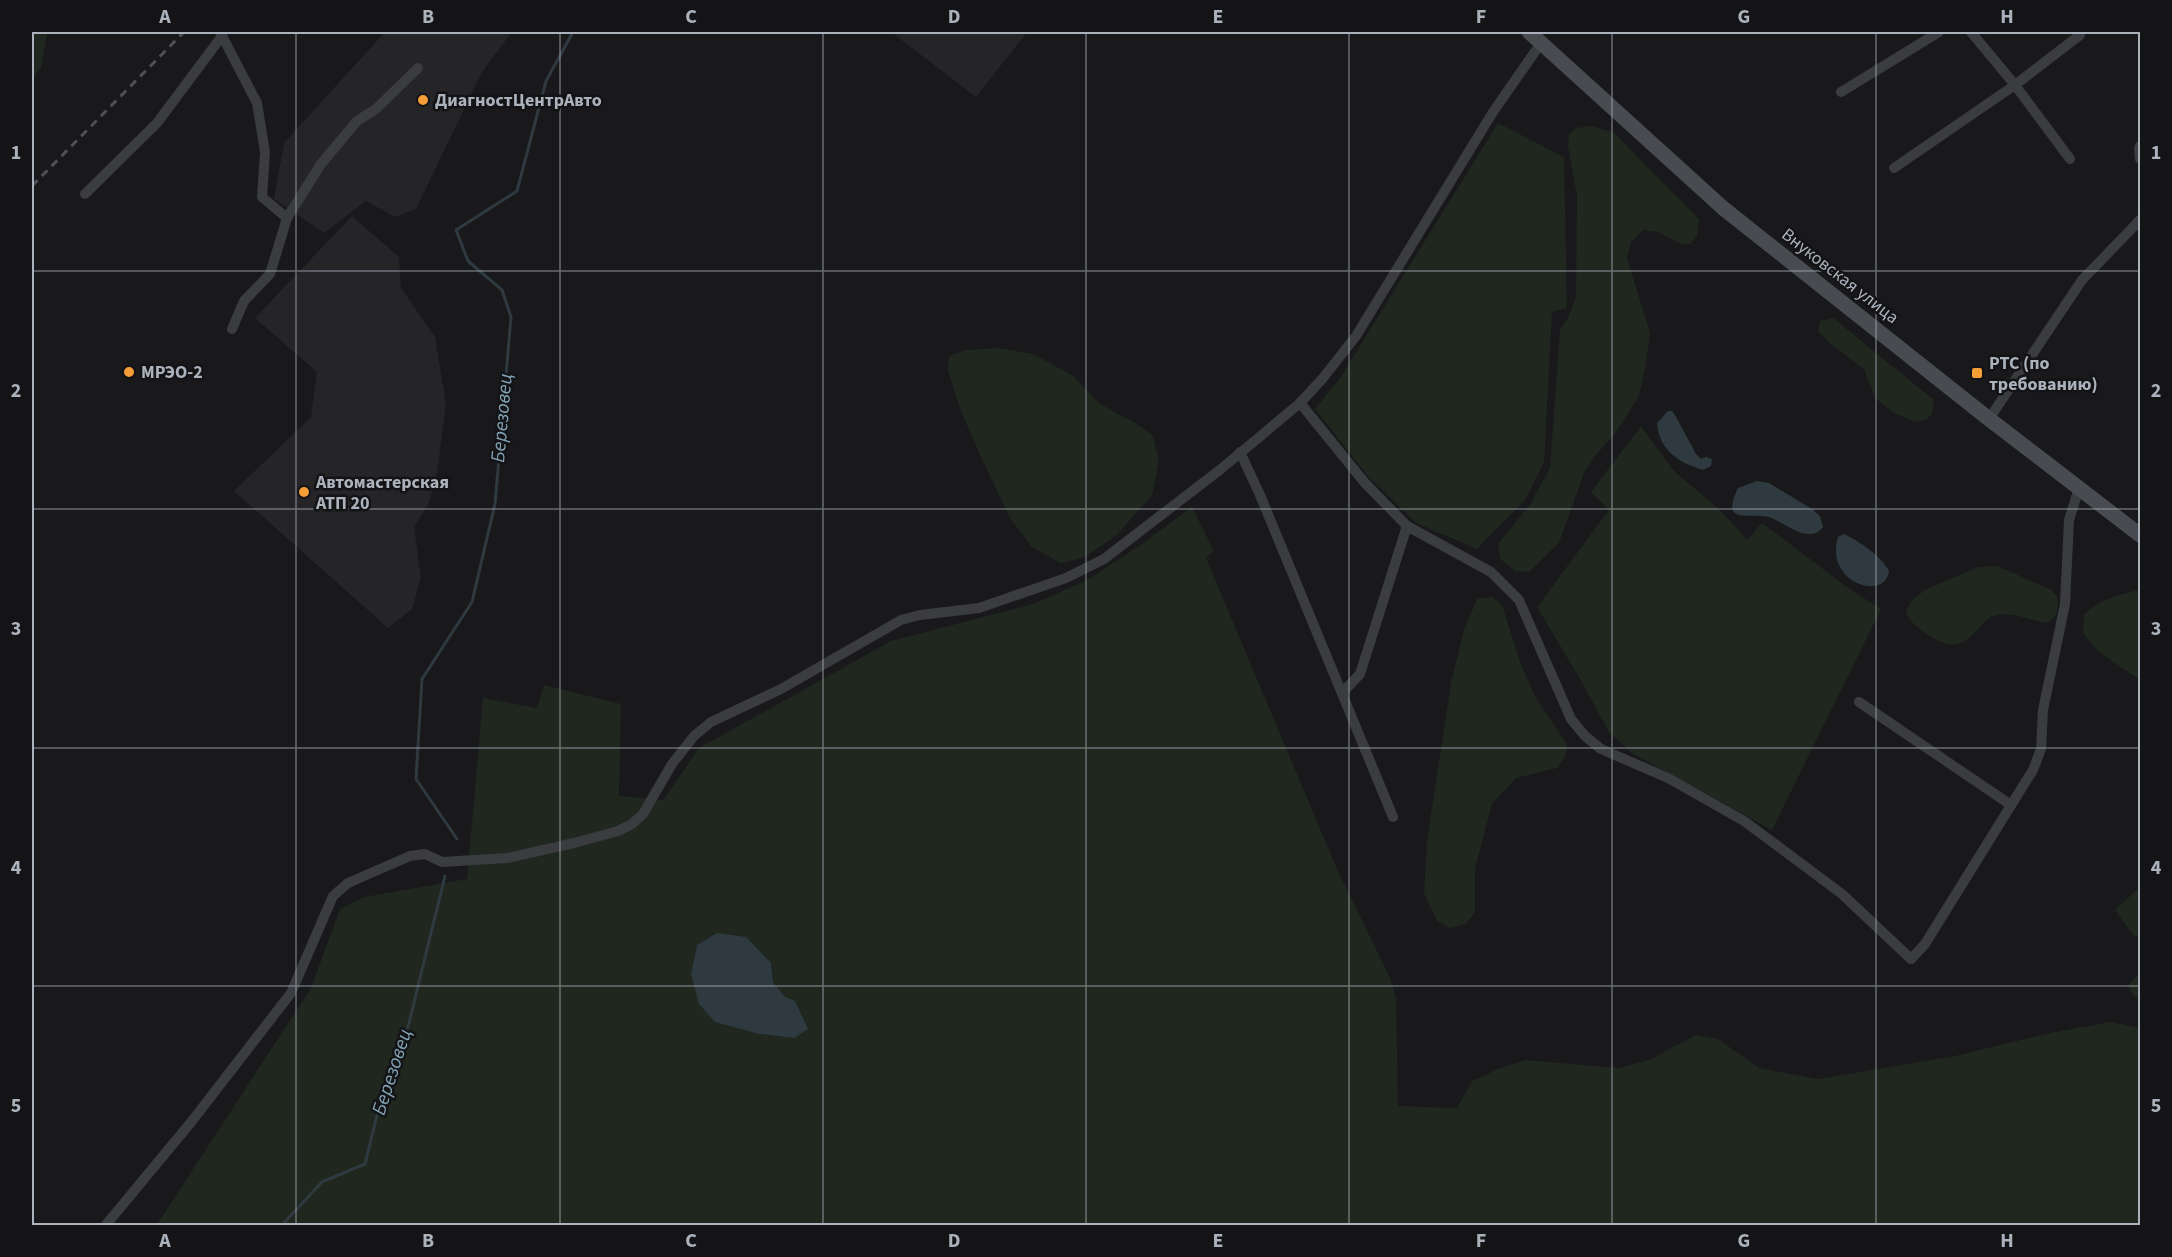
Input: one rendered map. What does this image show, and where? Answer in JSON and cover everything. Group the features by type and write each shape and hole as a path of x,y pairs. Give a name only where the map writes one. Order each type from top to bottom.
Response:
{"main road":[{"name":"Внуковская улица","path":"1529,32 1723,208 1989,419 2140,535"}],"street":[{"path":"1841,92 1939,32"},
{"path":"1971,32 2015,85 2070,159"},
{"path":"85,194 157,123 221,34 257,103 265,153 262,197 287,218"},
{"path":"1894,168 2015,85 2080,35"},
{"path":"105,1226 192,1121 291,993 333,896 348,883 410,856 425,854 442,862 507,858 618,831 632,824 643,814 672,764 694,736 711,722 781,689 901,620 920,615 979,608 1066,578 1104,559 1300,403 1356,336 1493,112 1541,43"},
{"path":"232,329 244,301 270,274 287,218 321,164 357,121 376,109 418,68"},
{"path":"2140,146 2140,159"},
{"path":"1989,419 2082,280 2140,220"},
{"path":"1300,403 1365,483 1407,526 1491,572 1519,600 1571,719 1585,736 1601,749 1668,778 1744,821 1842,894 1911,959 1925,944 2033,770 2041,749 2043,710 2065,604 2069,520 2079,488"},
{"path":"1240,452 1260,495 1393,817"},
{"path":"1342,693 1360,674 1407,526"},
{"path":"1859,702 2011,805"}],"shaded area":[{"path":"32,32 47,32 41,68 32,78"},
{"path":"385,32 512,32 482,72 416,209 395,217 366,201 324,233 274,199 284,143"},
{"path":"891,32 1027,32 976,97"},
{"path":"1498,123 1564,157 1567,308 1552,312 1544,462 1525,500 1477,549 1416,523 1368,476 1315,409 1340,378"},
{"path":"1592,126 1614,133 1699,219 1697,236 1691,244 1681,244 1658,232 1643,230 1631,242 1627,258 1650,333 1639,396 1614,435 1595,456 1584,473 1559,543 1529,572 1516,571 1500,559 1498,544 1531,503 1550,468 1560,330 1568,318 1576,297 1577,196 1568,146 1569,134 1576,128"},
{"path":"352,216 399,257 401,288 435,337 446,404 437,473 429,503 414,527 421,577 412,609 388,628 234,491 311,417 317,372 255,318"},
{"path":"1833,318 1934,400 1932,414 1927,419 1915,422 1894,413 1875,398 1864,369 1818,331 1820,321"},
{"path":"999,348 1033,354 1072,375 1100,404 1137,424 1153,436 1159,461 1152,495 1117,535 1083,558 1060,563 1031,546 1010,518 961,411 948,371 949,356 966,350"},
{"path":"1668,411 1672,411 1675,415 1696,454 1701,459 1706,457 1712,459 1711,466 1703,470 1686,464 1666,448 1657,423"},
{"path":"1641,426 1673,470 1722,512 1747,540 1762,523 1851,590 1881,609 1772,830 1632,753 1609,732 1537,607 1609,510 1591,492"},
{"path":"1757,481 1769,483 1812,509 1820,516 1823,527 1811,534 1804,533 1768,517 1734,513 1733,500 1738,488"},
{"path":"1192,507 1214,551 1206,558 1337,869 1391,980 1396,999 1398,1106 1457,1108 1472,1081 1525,1060 1619,1068 1649,1060 1696,1035 1718,1039 1759,1068 1818,1079 1955,1056 2050,1033 2110,1022 2140,1028 2140,1225 156,1226 311,988 340,909 364,897 467,879 483,698 537,708 544,685 621,704 619,796 663,800 699,748 891,641 1033,604 1087,580","holes":["771,963 773,982 785,997 794,1038 759,1034 715,1022"]},
{"path":"1844,534 1863,545 1881,560 1889,571 1885,580 1877,585 1867,586 1847,576 1840,566 1836,553 1838,537"},
{"path":"1997,566 2050,589 2057,596 2058,601 2058,609 2053,618 2046,623 2015,615 1994,616 1968,638 1956,644 1943,643 1927,634 1909,619 1906,611 1912,600 1925,590 1978,567"},
{"path":"2140,590 2140,680 2099,652 2083,633 2084,615 2096,605 2110,598"},
{"path":"1492,597 1502,605 1521,665 1536,698 1567,744 1565,757 1557,768 1516,778 1492,804 1475,868 1475,913 1465,924 1450,928 1437,921 1424,893 1427,841 1451,683 1464,630 1477,599"},
{"path":"2140,887 2140,936 2134,936 2115,910"},
{"path":"717,933 746,937 771,963 773,982 785,997 795,1001 808,1029 794,1038 759,1034 715,1022 699,1004 691,974 697,945"},
{"path":"2140,973 2140,998 2134,996 2128,986"}],"waterway":[{"name":"Березовец","path":"457,839 416,779 422,679 472,602 495,504 511,317 502,290 468,261 456,230 517,191 546,81 573,32"},
{"name":"Березовец","path":"281,1226 322,1182 365,1164 380,1103 408,1027 445,876"}],"railway":[{"path":"32,186 184,32"}],"place":[{"name":"ДиагностЦентрАвто","path":"423,100"},
{"name":"МРЭО-2","path":"129,372"},
{"name":"РТС (по требованию)","path":"1977,373"},
{"name":"Автомастерская АТП 20","path":"304,492"}]}
